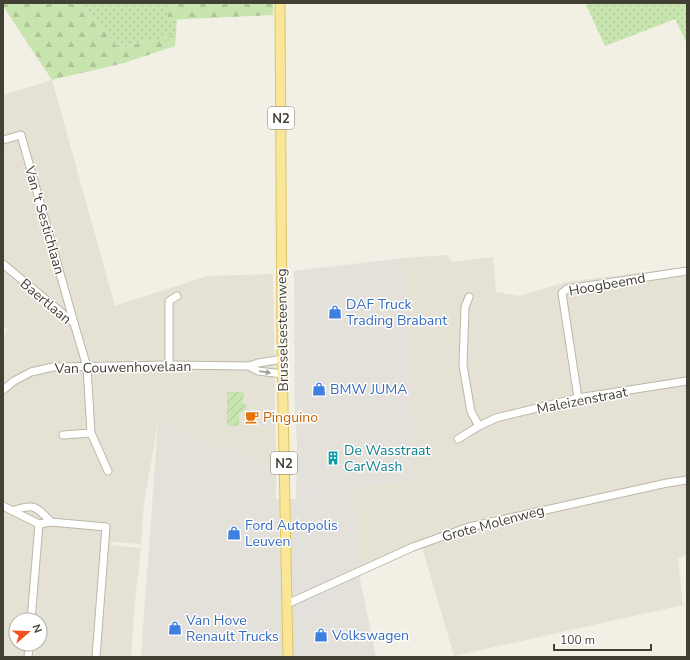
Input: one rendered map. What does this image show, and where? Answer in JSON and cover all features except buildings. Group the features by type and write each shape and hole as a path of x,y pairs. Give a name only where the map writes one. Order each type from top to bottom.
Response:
{"main road":[{"name":"Brusselsesteenweg","path":"280,3 283,374 288,657"}],"street":[{"name":"Van 't Sestichlaan","path":"3,140 21,135 74,323"},
{"name":"Baertlaan","path":"3,264 74,323 87,367 91,433"},
{"name":"Hoogbeemd","path":"578,398 562,293 567,289 687,271"},
{"path":"169,365 169,301 177,296"},
{"path":"469,297 465,307 463,365 471,412 479,426"},
{"name":"Van Couwenhovelaan","path":"3,390 14,381 31,372 53,367 169,365 249,366 283,359"},
{"name":"Van Couwenhovelaan","path":"249,366 258,371 283,374"},
{"name":"Maleizenstraat","path":"458,439 479,426 496,418 578,398 687,381"},
{"path":"63,435 91,433 108,471"},
{"name":"Grote Molenweg","path":"287,604 413,547 469,527 667,483 687,480"},
{"path":"3,506 39,524 51,522 106,527 96,657"},
{"path":"12,511 34,506 51,522"},
{"path":"32,612 39,524"}],"shaded area":[{"path":"52,80 115,306 207,276 273,274 276,468 158,423 144,503 141,544 111,542 111,545 141,548 131,657 3,657 3,337 8,330 3,325 3,95"},
{"path":"447,255 452,262 493,257 496,292 520,296 565,282 687,267 687,554 678,559 683,605 454,656 420,540 358,568 356,485 413,482 404,258"},
{"path":"404,258 413,482 356,485 358,568 376,657 141,657 158,423 276,468 276,499 296,499 297,442 295,416 294,271"},
{"path":"294,365 299,369 300,418 295,411"},
{"path":"259,409 274,409 275,426 259,426"},
{"path":"297,487 314,487 314,495 301,495 302,559 297,559"},
{"path":"342,587 345,594 310,610 305,623 306,657 299,657 299,606"}],"green space":[{"path":"3,3 82,3 118,48 176,35 175,46 124,63 52,80 3,6"},
{"path":"82,3 168,3 168,20 177,19 176,35 118,48"},
{"path":"168,3 273,3 273,15 168,20"},
{"path":"585,3 687,3 687,43 675,19 605,46"},
{"path":"227,392 244,392 243,404 247,405 247,409 239,413 239,426 227,426"}],"place":[{"name":"DAF Truck Trading Brabant","path":"335,312"},
{"name":"BMW JUMA","path":"319,389"},
{"name":"Pinguino","path":"252,417"},
{"name":"De Wasstraat CarWash","path":"333,458"},
{"name":"Ford Autopolis Leuven","path":"234,533"},
{"name":"Van Hove Renault Trucks","path":"175,628"},
{"name":"Volkswagen","path":"321,635"}]}
